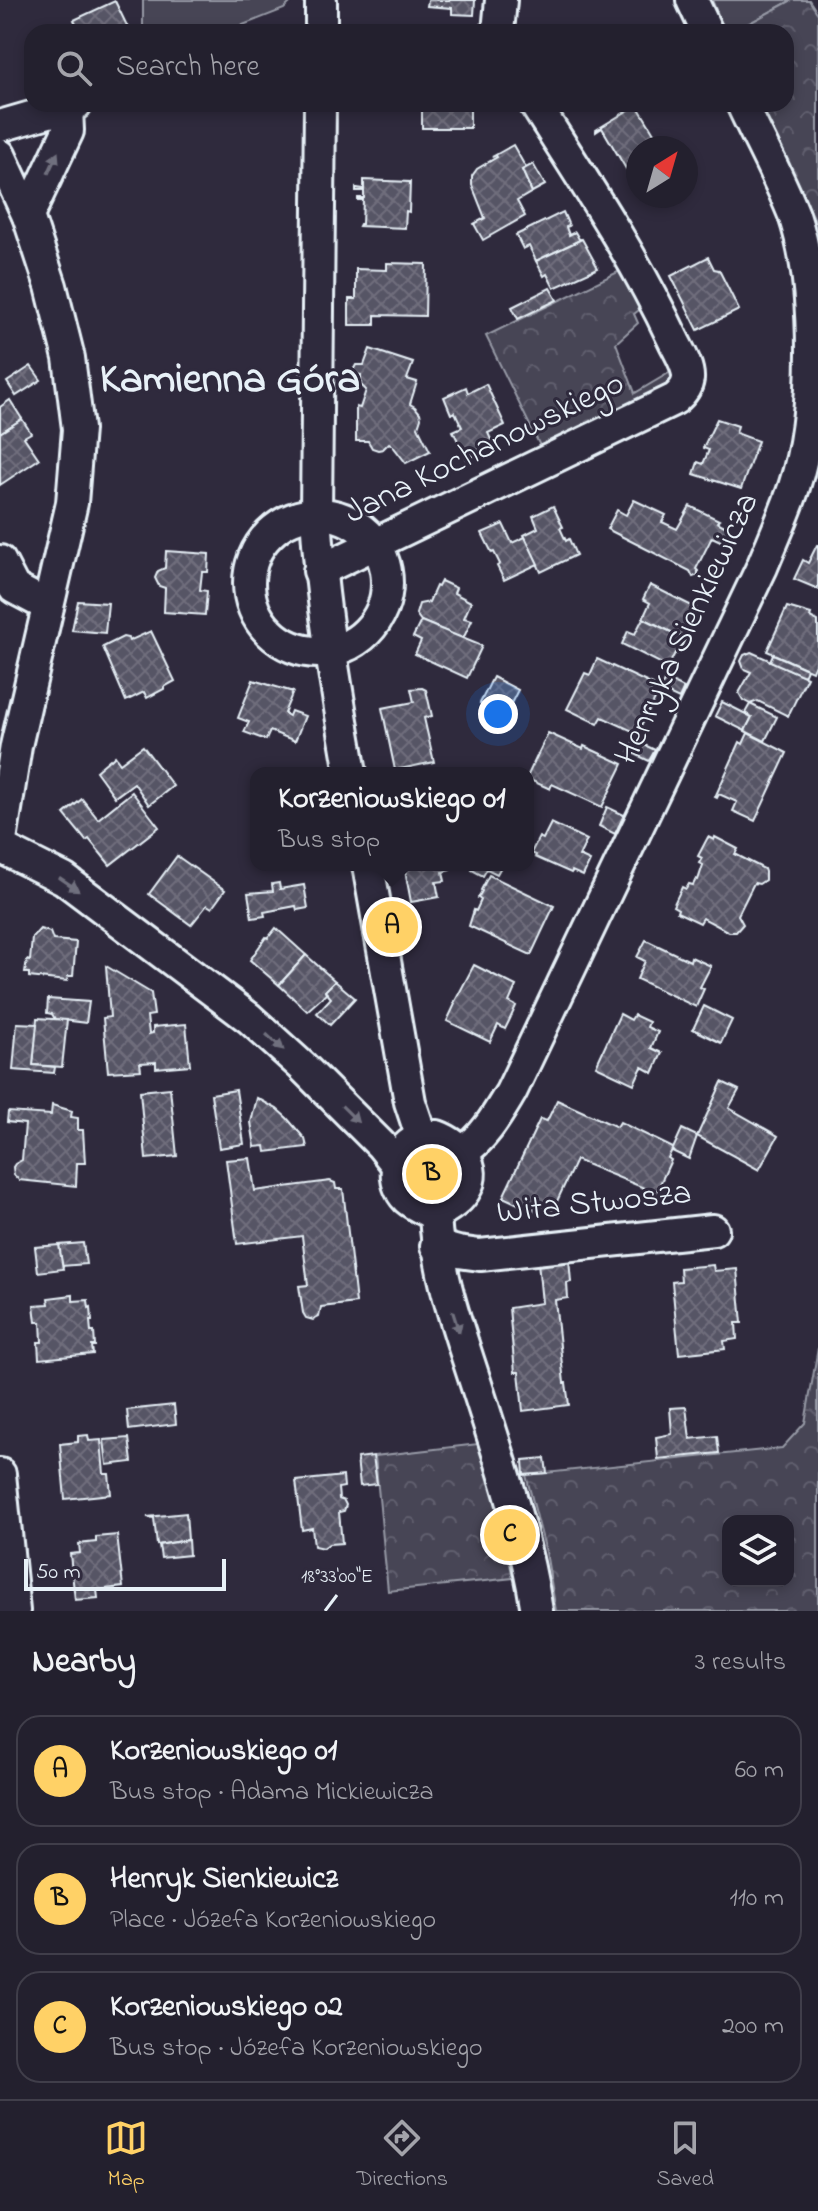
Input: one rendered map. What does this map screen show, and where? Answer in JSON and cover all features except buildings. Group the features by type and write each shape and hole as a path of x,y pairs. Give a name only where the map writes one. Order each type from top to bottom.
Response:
{"street":[{"path":"321,0 321,24"},
{"path":"499,24 501,0"},
{"path":"692,0 703,24"},
{"path":"0,126 50,112"},
{"path":"28,216 68,131 70,112"},
{"path":"320,112 316,514 319,571 350,767"},
{"name":"Jana Kochanowskiego","path":"319,571 675,399 683,392 687,372 656,302 540,112"},
{"name":"Henryka Sienkiewicza","path":"463,1152 476,1144 511,1092 762,567 807,486 814,375 813,319 806,262 794,217 746,112"},
{"path":"0,155 28,216 51,286 69,358 78,429 72,503 16,746 0,847 64,879 249,1018 321,1085 397,1165"},
{"path":"316,514 343,519 367,534 375,545 386,570 382,611 355,642 330,652 301,651 279,641 262,626 249,597 250,566 255,552 275,528 289,520 316,514"},
{"path":"0,561 14,588 48,606"},
{"path":"369,871 410,1102 422,1138"},
{"path":"437,1136 452,1142 463,1152 469,1166 469,1182 462,1195 435,1215 405,1197 397,1182 397,1165 406,1148 422,1138 437,1136"},
{"path":"435,1215 436,1246 445,1289 503,1467 537,1611"},
{"name":"Wita Stwosza","path":"436,1246 480,1255 713,1230"},
{"path":"0,1474 14,1611"}],"green space":[{"path":"143,0 293,0 284,9 246,24 143,24"},
{"path":"712,0 792,0 748,24 722,24"},
{"path":"792,0 809,0 818,14 818,226 763,112 794,112 794,24 748,24"},
{"path":"624,269 644,306 634,314 638,323 616,343 635,393 674,370 666,391 543,452 486,336"},
{"path":"818,1348 818,1611 556,1611 546,1552 526,1475 782,1448 805,1423"},
{"path":"478,1444 493,1485 513,1578 388,1591 375,1456"}],"place":[{"name":"Korzeniowskiego 01","path":"392,927"},
{"name":"Henryk Sienkiewicz","path":"432,1174"},
{"name":"Korzeniowskiego 02","path":"510,1535"}],"district":[{"name":"Kamienna Góra","path":"230,380"}]}
